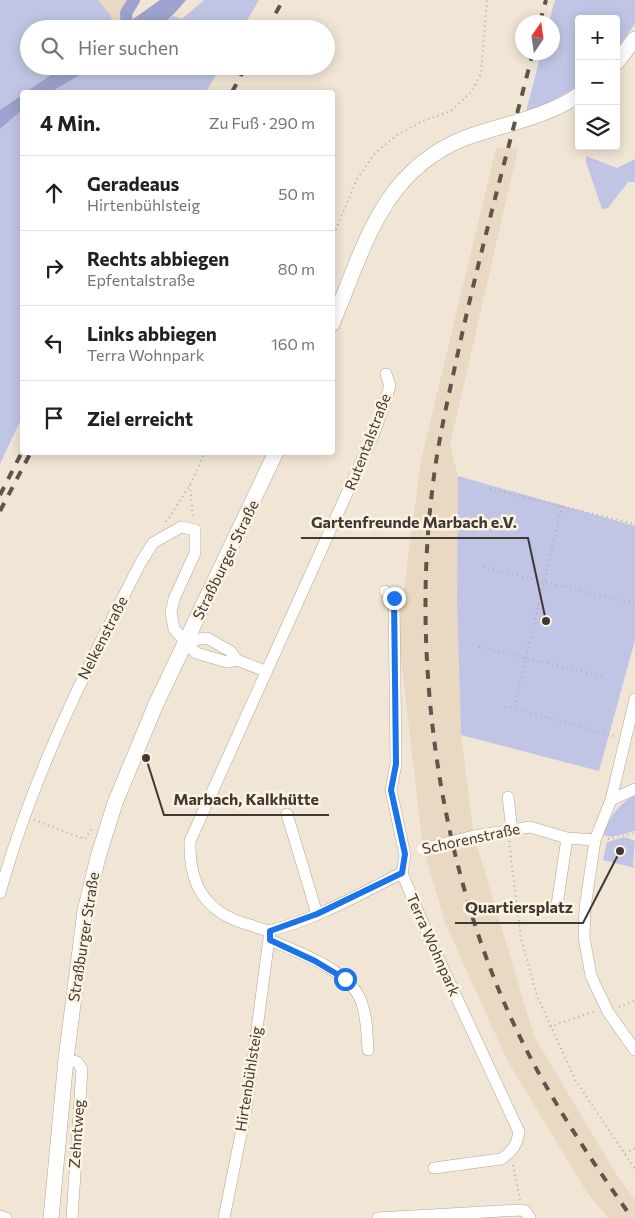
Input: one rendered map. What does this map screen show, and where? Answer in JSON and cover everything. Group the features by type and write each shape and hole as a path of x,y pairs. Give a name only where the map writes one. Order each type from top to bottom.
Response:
{"main road":[{"path":"619,60 635,39"},
{"path":"335,317 381,210 404,178 425,159 464,139 545,113 575,96"},
{"name":"Straßburger Straße","path":"51,1218 66,1059 85,911 98,857 115,803 156,704 275,455"}],"street":[{"name":"Rutentalstraße","path":"270,935 222,913 205,899 196,886 190,863 190,840 375,431 390,386 386,374"},
{"path":"153,543 181,527 195,530 195,553 174,599 171,612 174,629 196,653 227,662 237,660"},
{"name":"Nelkenstraße","path":"0,893 36,786 68,707 128,587 153,543"},
{"path":"270,935 402,873 405,854 391,790 396,764 394,598 385,591"},
{"path":"187,641 207,638 230,651 237,660 265,671"},
{"path":"635,699 611,800 595,840 585,908 584,937 591,976 608,1012 635,1050"},
{"path":"611,800 635,789"},
{"path":"508,797 510,831"},
{"path":"287,814 317,914"},
{"name":"Schorenstraße","path":"405,854 474,836 530,827 567,838 595,840"},
{"path":"557,906 567,838"},
{"name":"Terra Wohnpark","path":"402,873 428,938 484,1058 518,1125 518,1140 511,1153"},
{"path":"270,935 348,981 361,999 367,1028 368,1050"},
{"name":"Hirtenbühlsteig","path":"224,1218 247,1104 270,935"},
{"name":"Zehntweg","path":"66,1059 77,1062 82,1069 72,1218"},
{"path":"434,1168 493,1160 511,1153"},
{"path":"378,1218 526,1214"},
{"path":"0,1216 6,1218"}],"path":[{"path":"335,232 357,179 375,153 397,134 423,121 452,111 471,92 481,74 487,0"},
{"path":"153,543 190,485 204,455"},
{"path":"190,485 195,530"},
{"path":"490,489 635,524"},
{"path":"514,708 562,506"},
{"path":"483,567 634,604"},
{"path":"479,647 602,676"},
{"path":"505,707 625,739"},
{"path":"46,825 73,836"},
{"path":"510,831 520,938 538,996 550,1028 576,1081 635,1169"},
{"path":"595,840 635,833"},
{"path":"550,1028 596,1011 608,1012 635,1000"},
{"path":"625,1154 635,1148"},
{"path":"511,1153 526,1214"}],"shaded area":[{"path":"0,0 98,0 111,16 112,20 20,20 20,75 51,75 29,90 20,90 20,96 0,110"},
{"path":"98,0 140,0 123,20 112,20 111,16"},
{"path":"160,0 186,0 168,20 132,20"},
{"path":"204,0 259,0 247,20 168,20 173,16 182,19"},
{"path":"555,0 635,0 635,24 620,45 620,15 575,15 575,87 543,107 526,112 539,60 560,60 560,15 551,15"},
{"path":"51,75 80,75 54,90 29,90"},
{"path":"80,75 216,75 207,90 54,90"},
{"path":"20,96 20,112 0,129 0,110"},
{"path":"20,112 20,421 0,464 0,129"},
{"path":"496,148 518,149 450,445 458,476 457,602 461,735 474,836 534,1036 613,1169 635,1200 635,1218 608,1218 586,1191 507,1060 446,925 423,849 398,633 421,460"},
{"path":"586,156 617,168 635,159 635,182 628,182 608,208 602,209 586,162"},
{"path":"458,476 635,526 635,640 599,771 461,735 457,602"},
{"path":"635,795 635,831 611,837 603,835 615,812"},
{"path":"625,837 635,841 633,865 635,868 603,860 607,842"}],"waterway":[{"path":"126,20 126,13 134,0"}],"railway":[{"path":"272,20 283,0"},
{"path":"542,15 546,0"},
{"path":"531,60 474,281 443,420 433,484 427,552 426,622 429,694 438,766 451,836 469,906 492,972 519,1035 544,1082 586,1151 632,1218"},
{"path":"233,90 241,75"},
{"path":"0,495 20,455"},
{"path":"0,511 29,455"}],"place":[{"name":"Gartenfreunde Marbach e.V.","path":"546,621"},
{"name":"Marbach, Kalkhütte","path":"146,758"},
{"name":"Quartiersplatz","path":"620,851"}],"route":[{"path":"345,979 315,961 270,940 270,931 317,914 402,873 405,854 391,790 396,764 394,598"}]}
